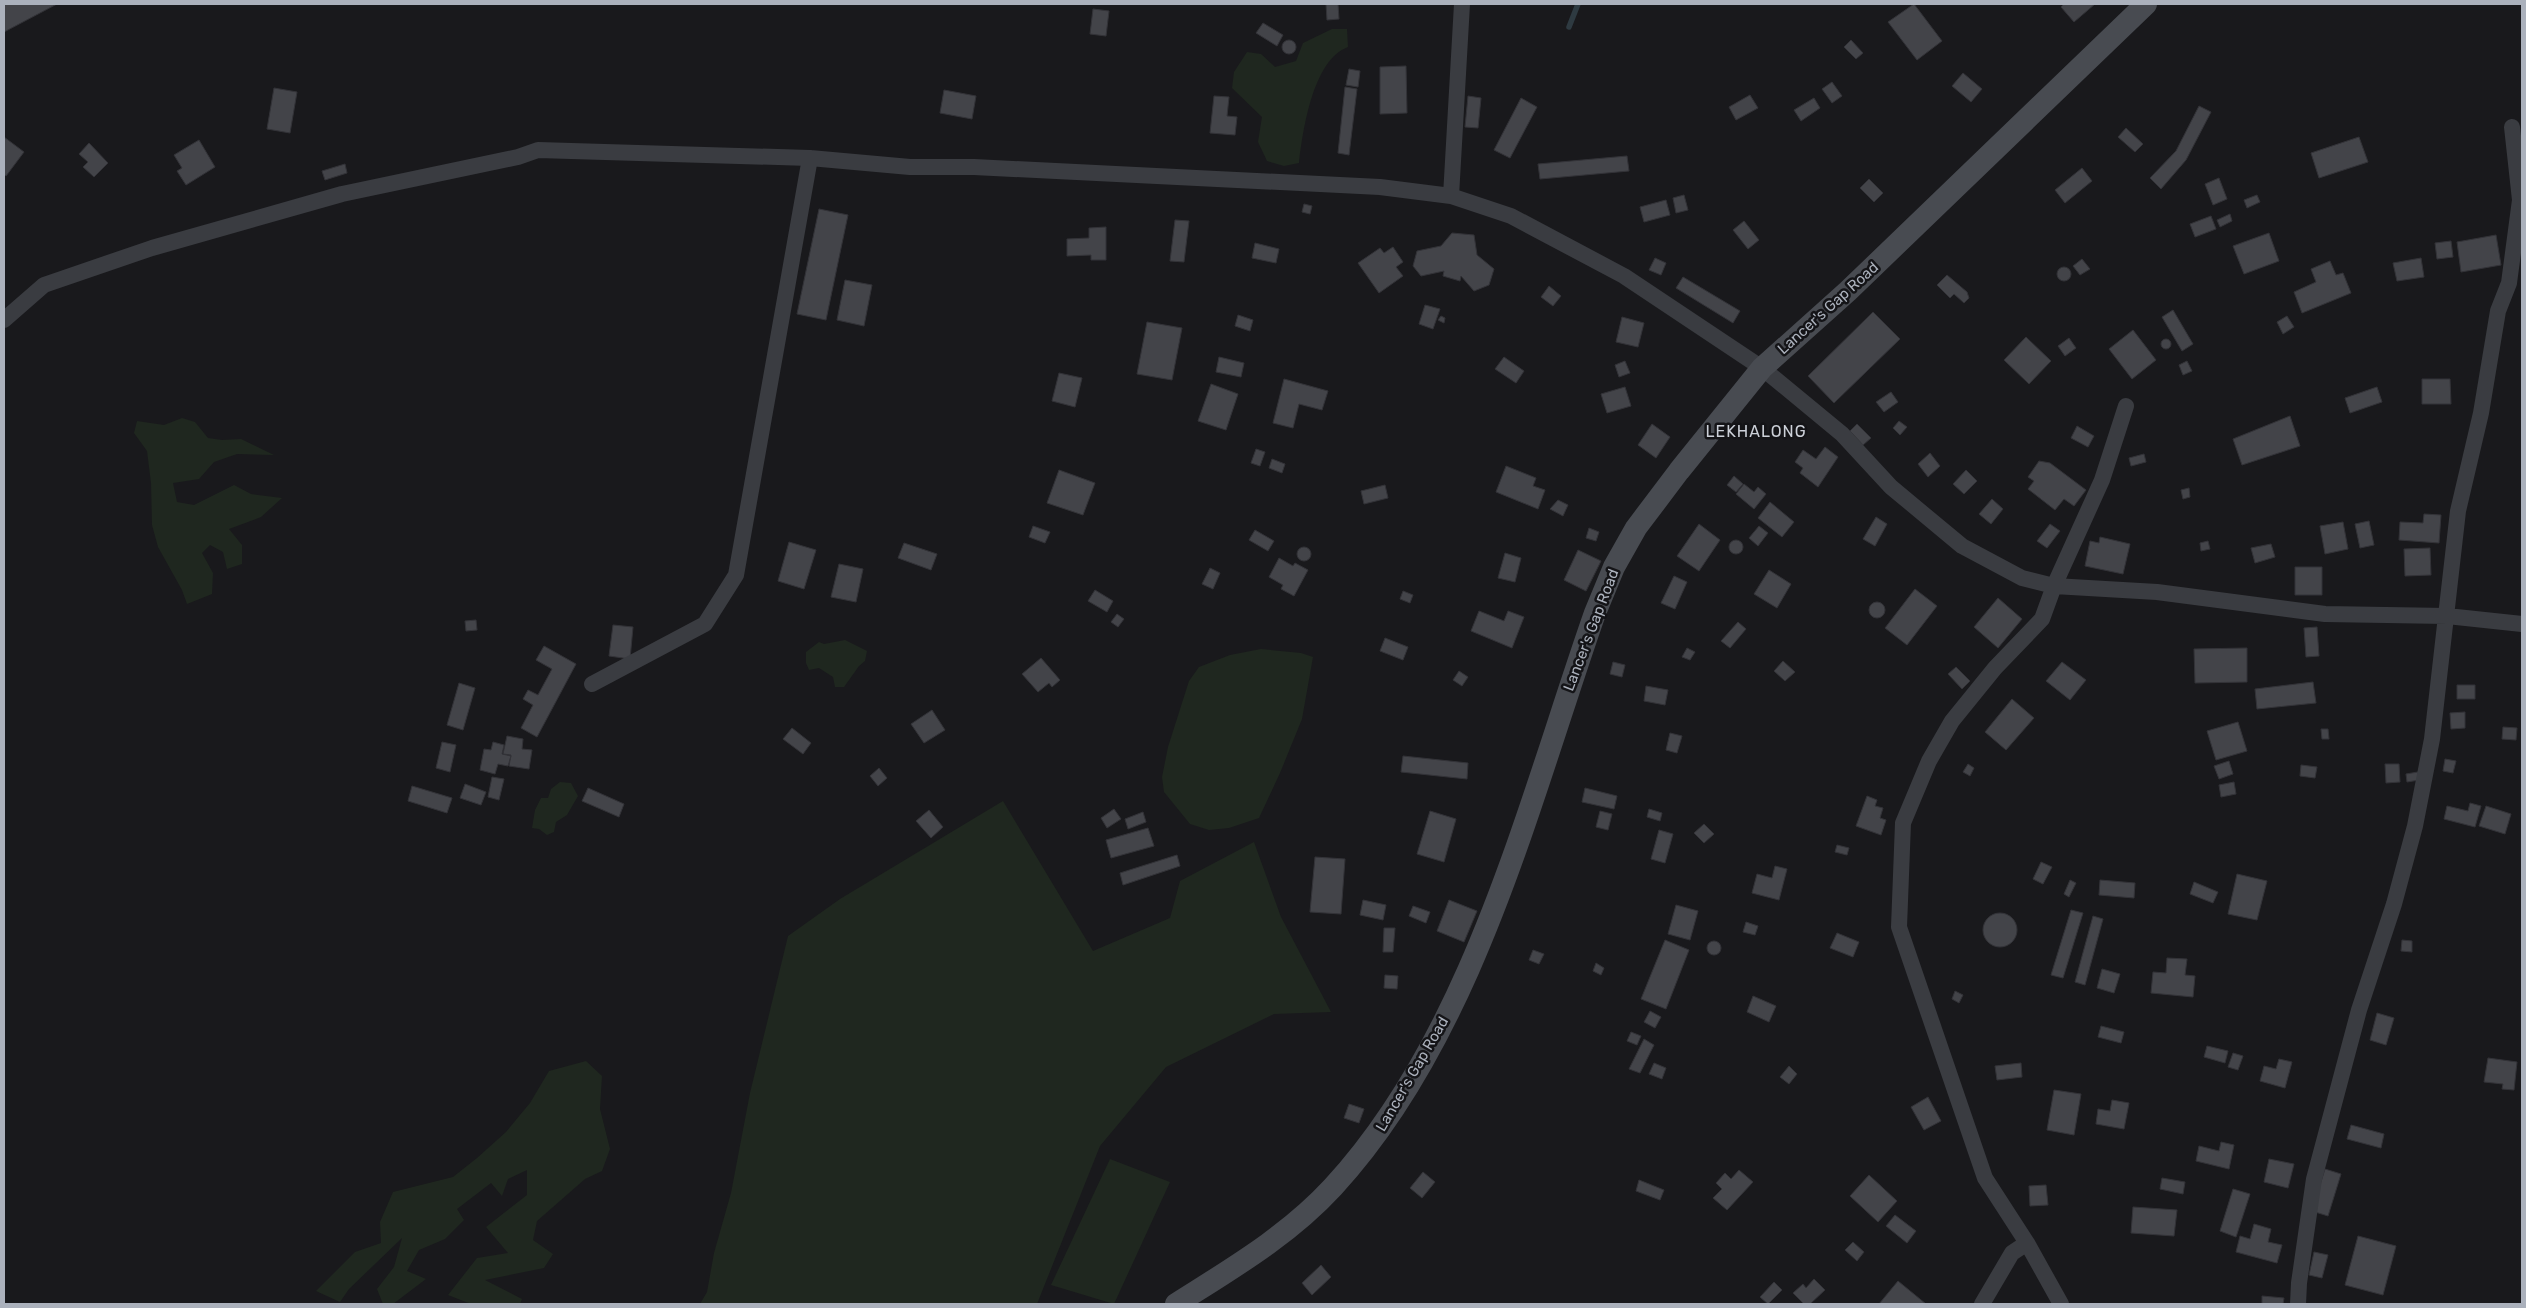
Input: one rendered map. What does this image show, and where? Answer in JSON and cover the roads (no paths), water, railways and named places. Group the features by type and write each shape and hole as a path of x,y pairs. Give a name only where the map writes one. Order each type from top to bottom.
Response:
{"main road":[{"name":"Lancer's Gap Road","path":"1176,1304 1272,1242 1332,1188 1386,1123 1436,1038 1494,910 1592,622 1614,567 1636,528 1762,368 1848,291 2146,4"}],"street":[{"path":"1451,196 1462,4"},
{"path":"2298,1304 2304,1246 2319,1157 2359,1010 2394,904 2415,826 2432,739 2448,616 2458,511 2481,413 2498,311 2511,273 2520,200 2512,127"},
{"path":"4,320 44,285 152,248 342,194 518,157 538,150 810,158 910,167 974,167 1376,187 1451,196 1510,216 1624,276 1762,368 1842,434 1891,486 1962,546 2022,578 2054,586 2157,592 2325,614 2448,616 2522,624"},
{"path":"592,684 705,624 736,575 810,158"},
{"path":"2061,1304 2027,1243 1985,1178 1899,927 1900,858 1903,823 1940,739 1952,720 1995,668 2042,619 2054,586 2102,480 2126,406"},
{"path":"1982,1304 2012,1253 2027,1243"}],"waterway":[{"path":"1569,27 1578,4"}],"district":[{"name":"LEKHALONG","path":"1756,431"}]}
